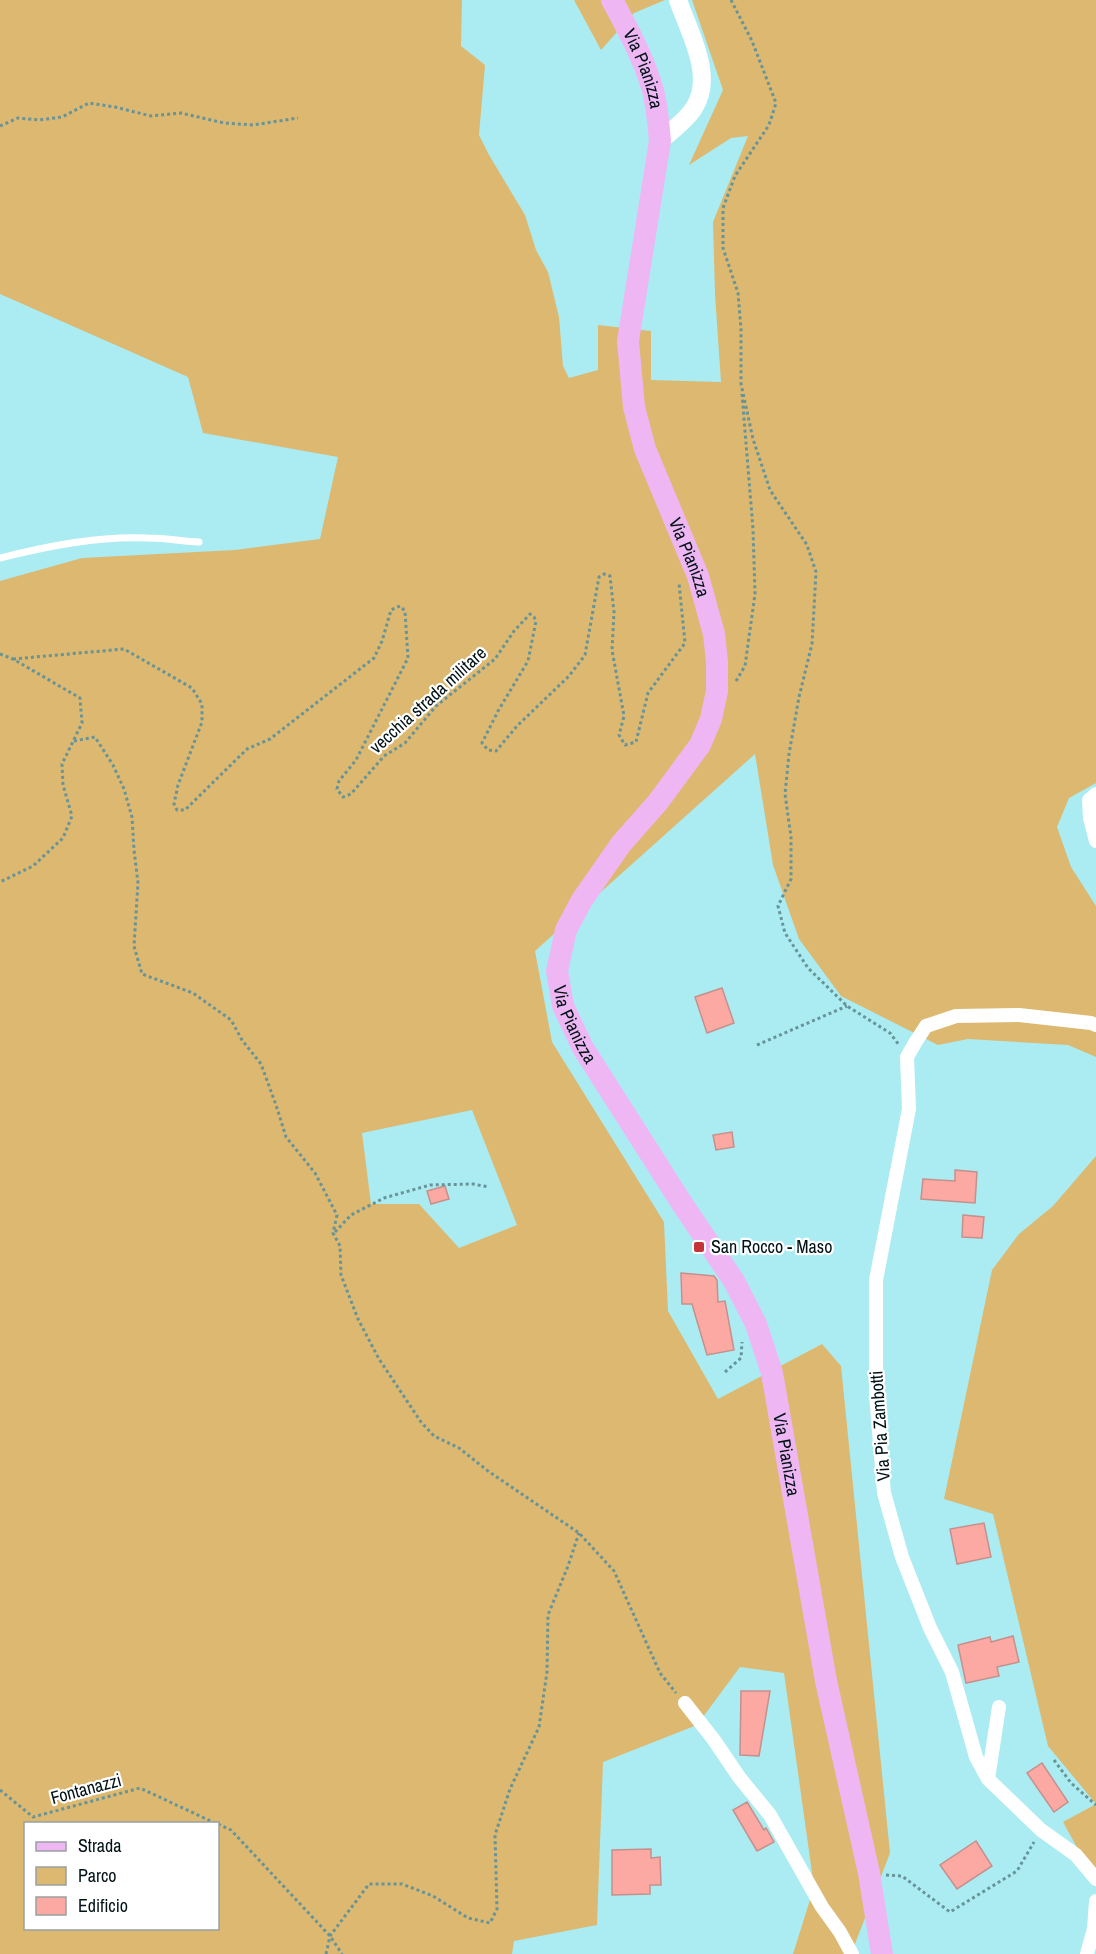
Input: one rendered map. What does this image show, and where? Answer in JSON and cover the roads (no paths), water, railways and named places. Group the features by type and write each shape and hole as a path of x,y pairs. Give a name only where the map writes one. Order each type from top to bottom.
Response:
{"main road":[{"name":"Via Pianizza","path":"612,0 639,52 651,82 658,114 660,141 628,342 634,407 645,449 698,576 714,634 717,691 711,719 700,746 658,802 621,844 582,900 566,930 557,971 563,1006 584,1048 681,1202 734,1281 756,1324 772,1373 826,1681 869,1873 882,1954"}],"street":[{"path":"660,141 694,108 703,85 699,59 678,0"},
{"path":"1096,794 1089,800 1090,818 1096,841"},
{"name":"Via Pia Zambotti","path":"1096,1025 1019,1015 956,1016 926,1026 907,1056 909,1108 876,1280 876,1394 884,1493 902,1557 930,1628 952,1672 976,1757 988,1779 1041,1830 1076,1855 1096,1879"},
{"path":"685,1703 770,1815 822,1907 852,1954"},
{"path":"988,1779 999,1707"},
{"path":"1087,1954 1094,1929 1096,1901"}],"lane":[{"path":"0,558 42,548 96,540 148,537 199,542"}],"place":[{"name":"San Rocco - Maso","path":"699,1247"}]}
